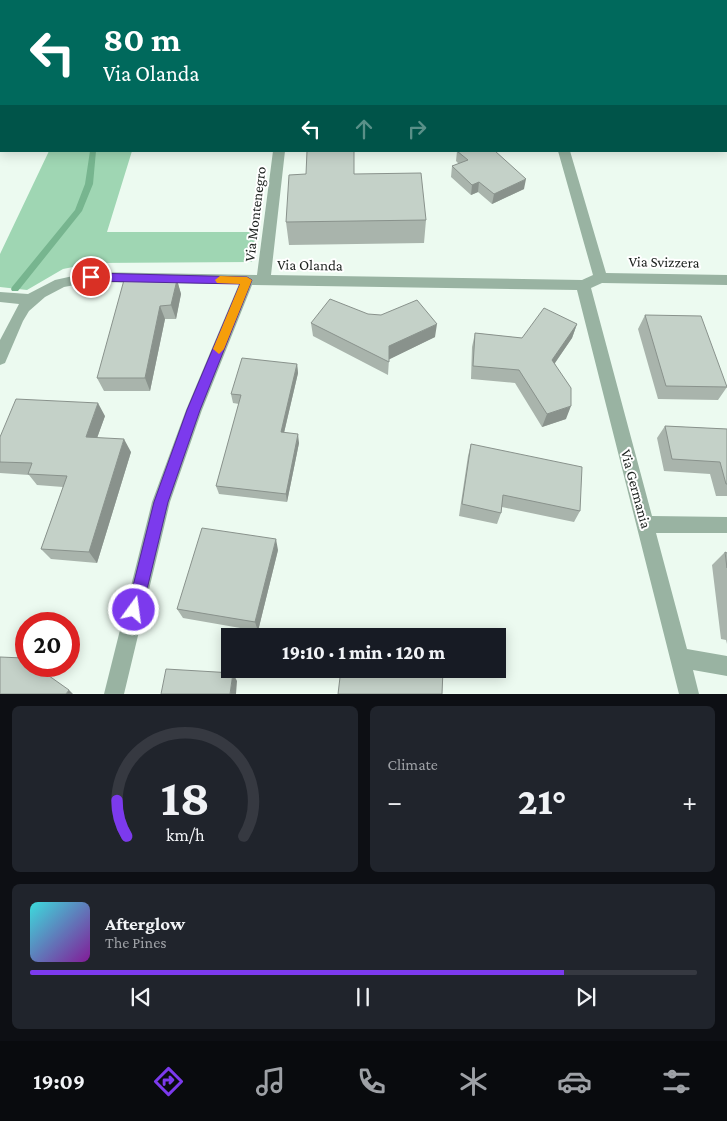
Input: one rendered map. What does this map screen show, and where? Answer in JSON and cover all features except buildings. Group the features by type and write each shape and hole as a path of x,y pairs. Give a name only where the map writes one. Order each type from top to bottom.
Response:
{"street":[{"name":"Via Montenegro","path":"114,694 161,502 194,410 255,281 279,152"},
{"path":"564,152 601,278"},
{"name":"Via Olanda","path":"0,359 19,315 31,300 50,287 69,279 91,277 583,285 601,278"},
{"name":"Via Svizzera","path":"601,278 727,280"},
{"name":"Via Germania","path":"583,285 689,694"},
{"path":"0,297 31,300"},
{"path":"645,524 727,525"},
{"path":"679,658 727,666"}],"green space":[{"path":"49,152 132,152 107,232 257,232 252,262 93,263 63,269 27,290 0,287 0,254"}],"waterway":[{"path":"15,289 78,211 89,184 93,152"}],"slow traffic":[{"path":"219,349 247,280 220,280"}],"route":[{"path":"91,277 247,280 194,410 161,502 134,610"}]}
